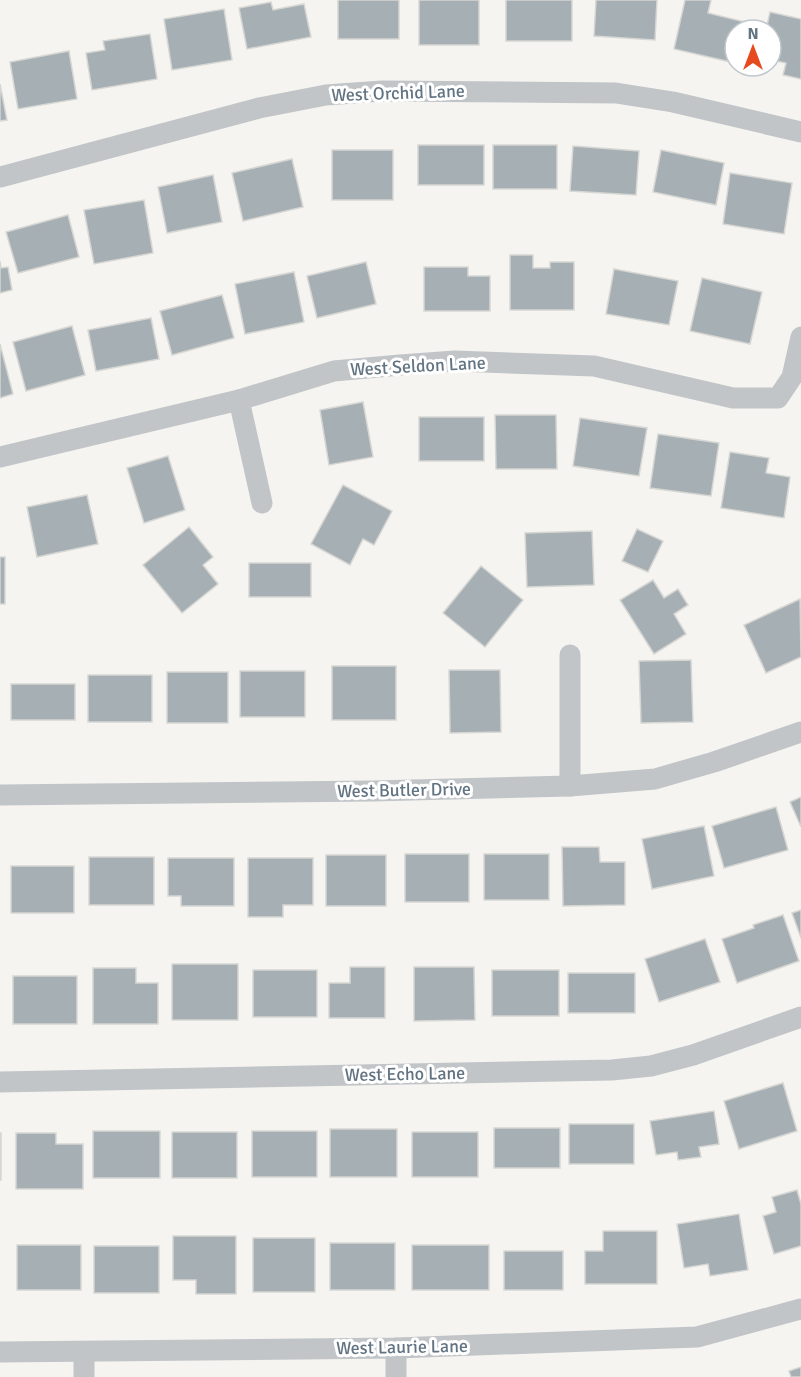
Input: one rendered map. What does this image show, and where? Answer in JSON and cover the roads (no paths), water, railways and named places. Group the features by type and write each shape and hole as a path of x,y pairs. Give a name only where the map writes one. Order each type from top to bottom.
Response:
{"street":[{"name":"West Orchid Lane","path":"0,177 259,108 326,95 382,91 616,93 673,102 801,132"},
{"name":"West Seldon Lane","path":"0,457 239,400 334,371 455,361 594,366 733,398 778,398 792,377 801,337"},
{"path":"239,400 262,503"},
{"path":"570,655 570,786"},
{"name":"West Butler Drive","path":"0,795 373,791 570,786 655,779 714,762 801,732"},
{"name":"West Echo Lane","path":"0,1082 621,1069 651,1066 799,1025"},
{"name":"West Laurie Lane","path":"0,1352 396,1348 697,1337 801,1309"},
{"path":"396,1348 396,1377"},
{"path":"84,1352 84,1377"}]}
